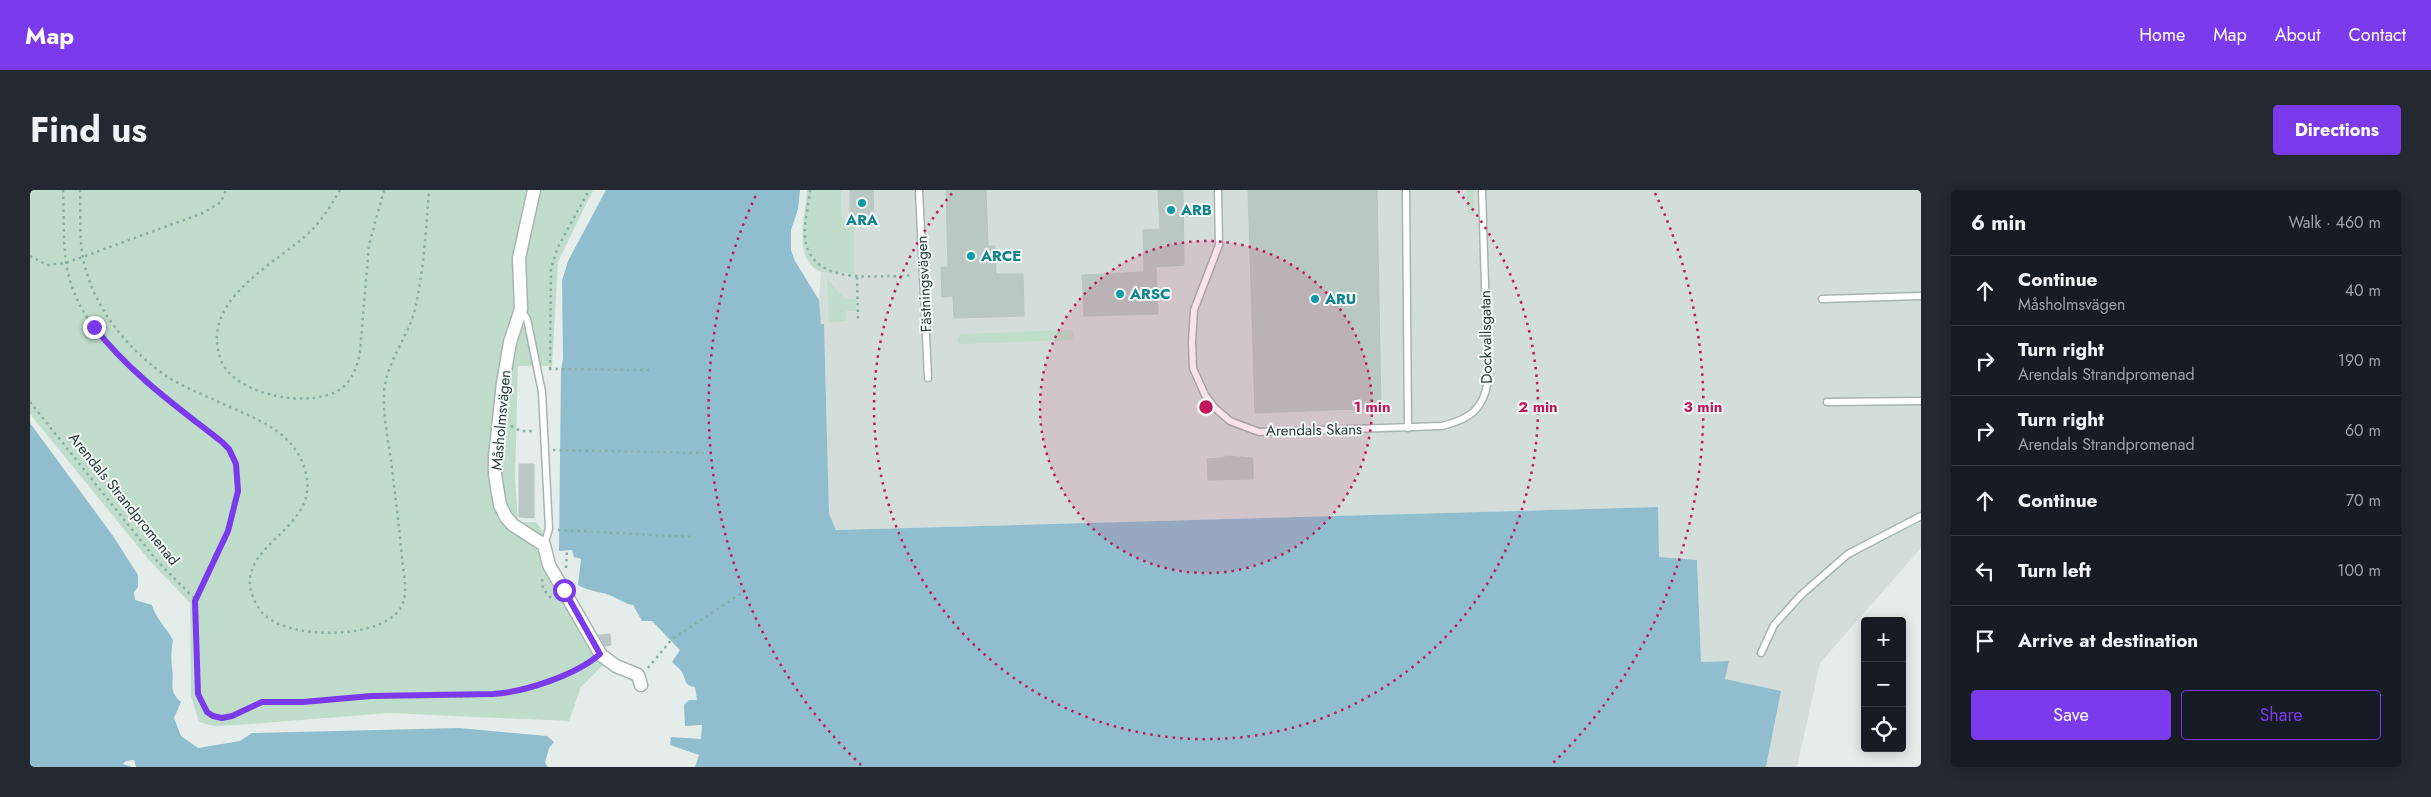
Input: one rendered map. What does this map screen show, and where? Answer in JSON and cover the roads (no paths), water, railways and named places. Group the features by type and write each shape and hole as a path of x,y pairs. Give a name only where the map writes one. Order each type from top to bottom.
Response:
{"street":[{"name":"Måsholmsvägen","path":"534,190 519,258 521,310 510,342 499,420 495,475 500,505 506,517 513,525 544,545"},
{"path":"544,545 549,565 600,654 639,680"}],"lane":[{"name":"Fästningsvägen","path":"919,190 928,378"},
{"name":"Arendals Skans","path":"1218,190 1219,245 1197,300 1192,321 1193,368 1210,402 1230,421 1259,432 1408,428"},
{"path":"1406,190 1408,428"},
{"name":"Dockvallsgatan","path":"1408,428 1442,426 1461,422 1478,409 1486,396 1488,381 1482,190"},
{"path":"1822,299 1921,296"},
{"path":"521,310 527,319 538,368 544,431 549,529 544,545"},
{"path":"1827,402 1921,402"},
{"path":"1761,653 1774,624 1801,594 1848,554 1921,516"}],"water":[{"path":"606,190 800,190 798,209 791,230 791,250 795,261 819,300 821,324 824,324 829,514 836,530 1658,507 1659,557 1697,560 1701,662 1729,661 1725,679 1781,691 1766,767 695,767 699,755 670,745 671,737 701,739 702,725 685,726 684,705 689,700 697,700 695,687 687,684 682,672 672,662 680,650 652,621 642,621 633,605 578,585 581,559 574,557 572,550 559,551 561,370 563,359 562,281 568,261"},
{"path":"30,423 113,536 138,575 138,587 134,592 135,600 152,605 156,615 173,640 171,657 172,686 174,694 181,702 174,718 181,736 198,748 240,741 252,733 459,728 547,736 554,742 549,748 545,763 548,767 136,767 134,760 126,761 123,764 132,767 30,767"}],"place":[{"name":"ARA","path":"862,203"},
{"name":"ARB","path":"1171,210"},
{"name":"ARCE","path":"971,256"},
{"name":"ARSC","path":"1120,294"},
{"name":"ARU","path":"1315,299"}]}
